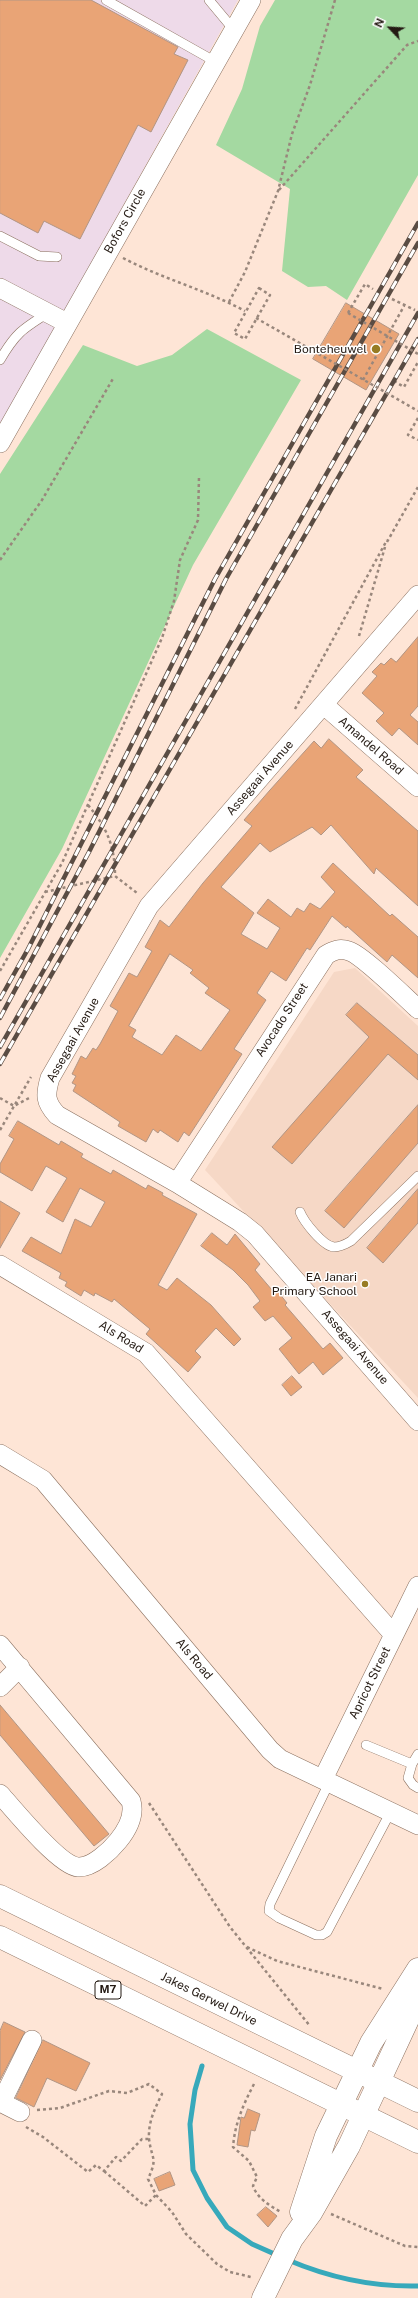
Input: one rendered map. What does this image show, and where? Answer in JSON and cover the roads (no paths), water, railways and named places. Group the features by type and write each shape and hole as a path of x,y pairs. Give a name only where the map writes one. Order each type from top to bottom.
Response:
{"main road":[{"name":"Jakes Gerwel Drive","path":"0,1896 418,2101"},
{"name":"M7","path":"0,1937 418,2142"},
{"path":"292,2239 326,2136 371,2043 418,1969"},
{"path":"261,2287 311,2213 364,2116 418,1998"}],"street":[{"name":"Bofors Circle","path":"0,442 251,0"},
{"path":"0,288 67,323"},
{"name":"Assegaai Avenue","path":"418,595 149,906 50,1078 45,1096 48,1106 57,1115 177,1183 240,1222 255,1234 418,1421"},
{"name":"Amandel Road","path":"324,704 418,787"},
{"name":"Avocado Street","path":"177,1183 326,955 334,950 343,950 358,955 418,1009"},
{"name":"Als Road","path":"0,1265 146,1352 394,1635"},
{"name":"Als Road","path":"0,1454 43,1480 270,1750 280,1759 418,1825"},
{"name":"Apricot Street","path":"326,1781 418,1586"},
{"path":"0,1644 131,1801 133,1808 125,1831 117,1842 91,1865 80,1867 66,1863 33,1831 0,1794"},
{"path":"0,1687 20,1668"},
{"path":"20,2118 1,2102 32,2040"}],"lane":[{"path":"106,0 216,62"},
{"path":"209,0 234,30"},
{"path":"0,236 39,256 57,257"},
{"path":"0,360 13,338 22,329 48,313"},
{"path":"300,1212 309,1227 326,1244 333,1247 342,1246 351,1241 418,1176"},
{"path":"366,1745 412,1764"},
{"path":"418,1754 412,1764 408,1778 412,1785 418,1788"},
{"path":"326,1781 270,1904 269,1910 279,1918 316,1935 322,1936 327,1932 390,1812"}],"waterway":[{"path":"202,2066 195,2090 190,2124 193,2170 207,2198 227,2227 252,2244 279,2256"},
{"path":"288,2260 303,2266 352,2280 385,2285 418,2286"}],"railway":[{"path":"0,999 28,949 215,579 418,223"},
{"path":"0,1018 89,852 226,579 418,243"},
{"path":"0,1047 418,313"},
{"path":"0,1064 418,339"}],"place":[{"name":"Bonteheuwel","path":"376,349"},
{"name":"EA Janari Primary School","path":"365,1284"}]}
